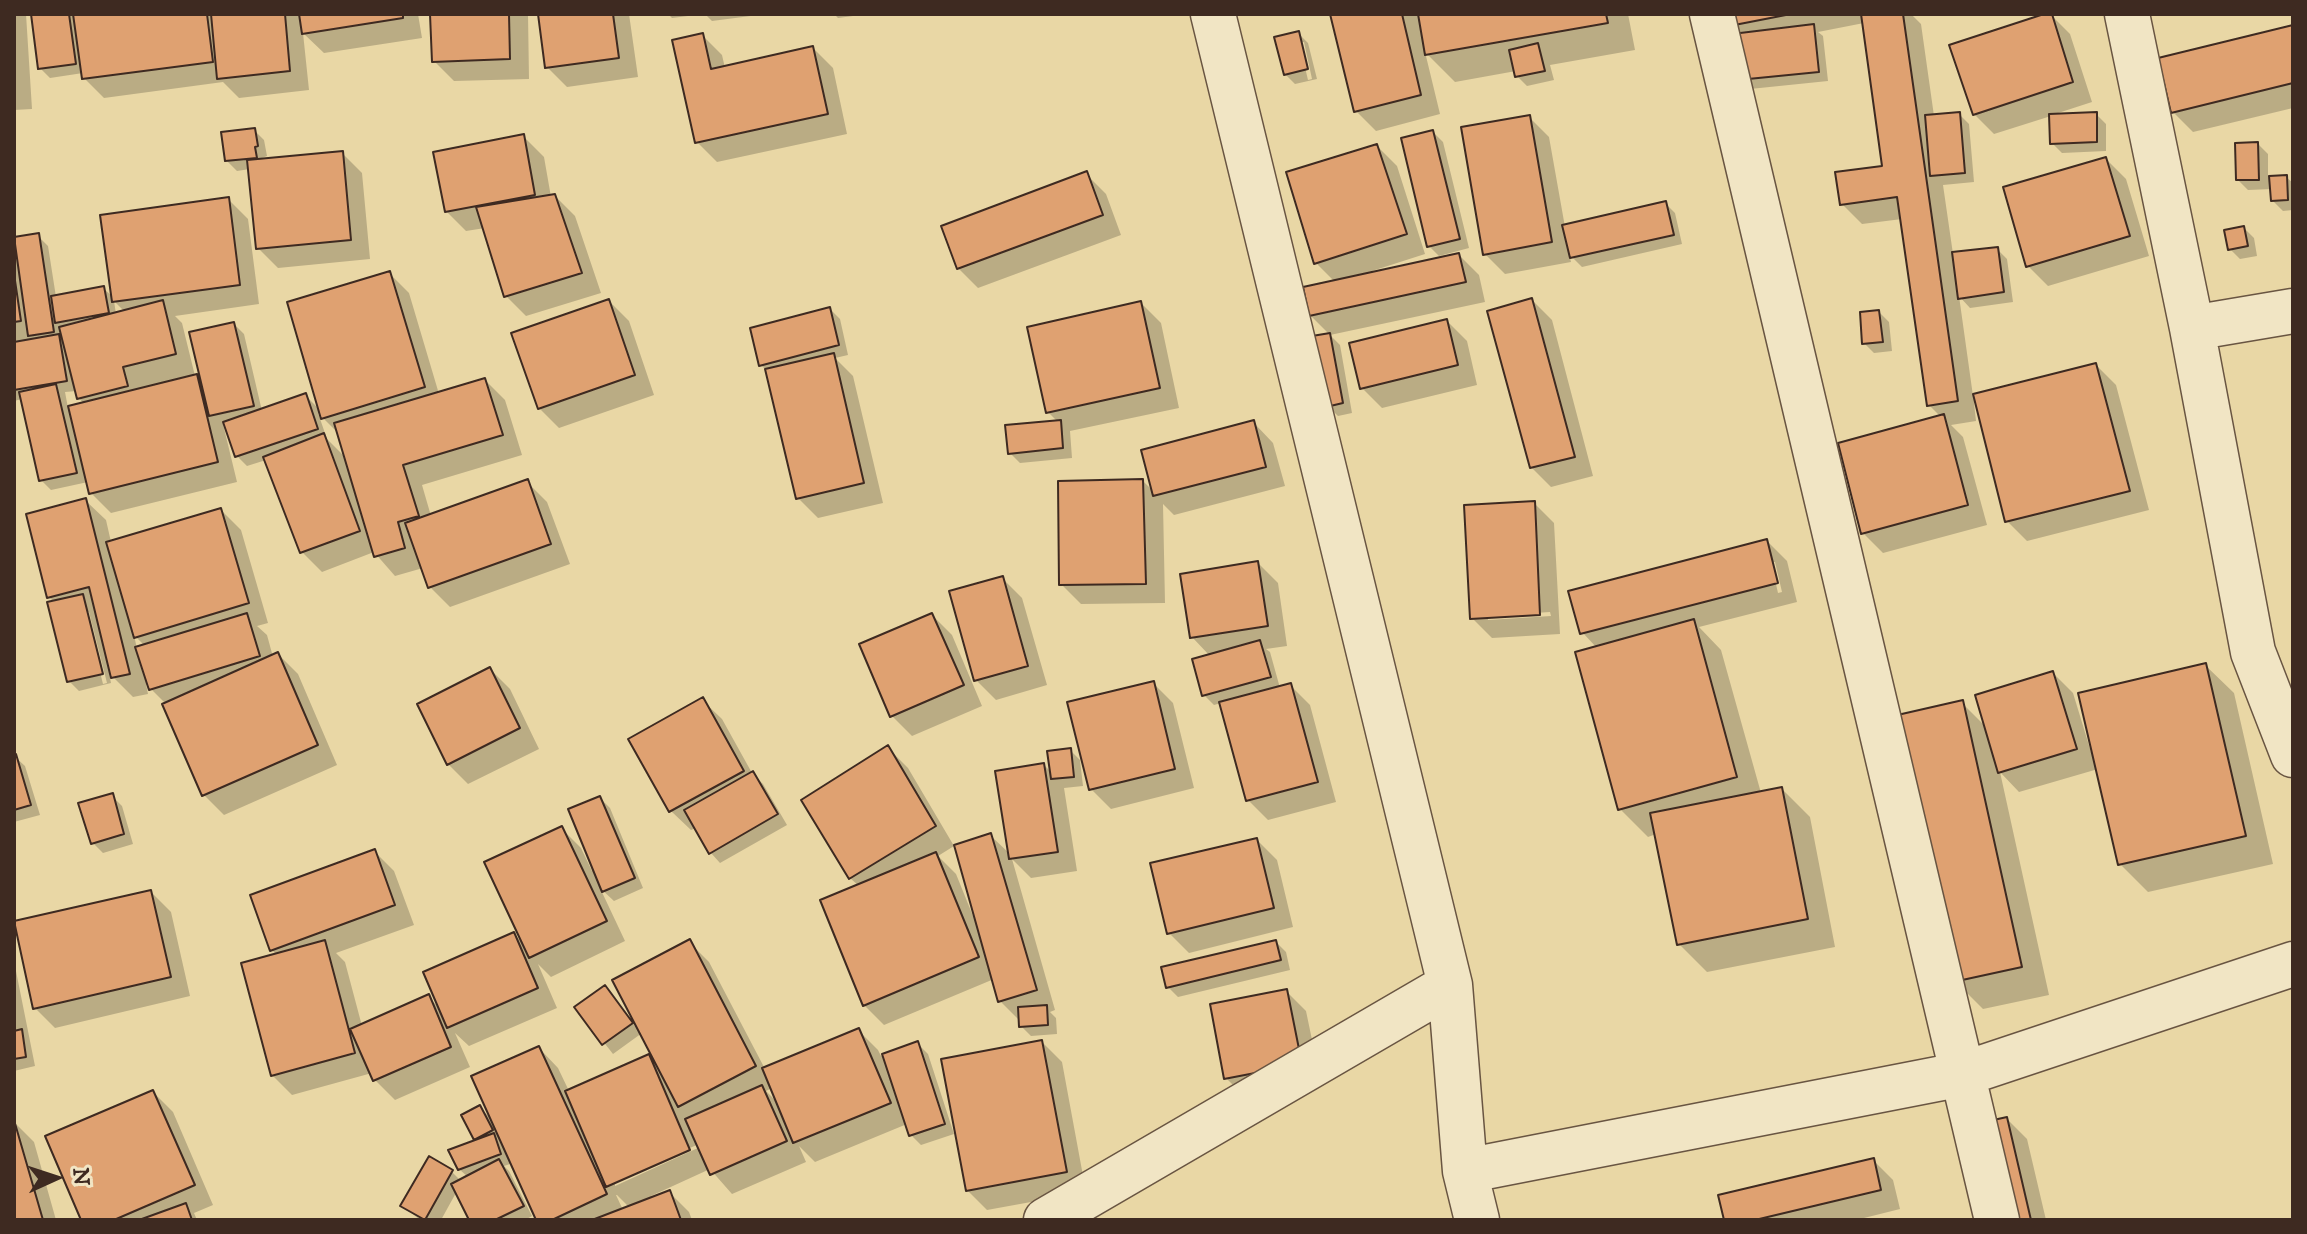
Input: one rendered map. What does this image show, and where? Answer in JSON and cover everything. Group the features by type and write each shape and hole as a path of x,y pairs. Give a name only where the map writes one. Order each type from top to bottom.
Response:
{"street":[{"path":"1213,14 1450,985 1465,1171 1477,1220"},
{"path":"1712,14 1997,1220"},
{"path":"2127,14 2192,328 2253,652 2293,755"},
{"path":"2192,328 2293,311"},
{"path":"1465,1171 1963,1074 2293,964"},
{"path":"1046,1220 1450,985"}],"building":[{"path":"31,14 69,14 76,64 38,69"},
{"path":"73,14 207,14 213,62 82,79"},
{"path":"211,14 285,14 290,71 217,79"},
{"path":"299,14 403,14 403,18 302,34"},
{"path":"430,14 509,14 510,59 432,62"},
{"path":"538,14 613,14 619,58 545,68"},
{"path":"1330,14 1402,14 1421,95 1354,112"},
{"path":"1418,14 1606,14 1608,23 1425,55"},
{"path":"1716,14 1791,14 1719,28"},
{"path":"1861,14 1903,14 1958,401 1927,406 1897,197 1840,205 1835,172 1882,166"},
{"path":"2052,14 2073,82 1973,115 1949,45"},
{"path":"1814,24 1819,72 1738,80 1732,34"},
{"path":"2293,25 2293,83 2171,113 2158,58"},
{"path":"1299,31 1308,69 1284,75 1274,37"},
{"path":"703,33 711,69 813,46 828,114 695,143 672,40"},
{"path":"1538,43 1545,71 1515,77 1509,50"},
{"path":"1960,112 1965,173 1930,176 1925,115"},
{"path":"2097,112 2097,142 2050,144 2049,114"},
{"path":"1530,115 1552,242 1483,255 1461,127"},
{"path":"255,128 257,158 225,161 221,132"},
{"path":"1433,130 1460,239 1427,247 1401,138"},
{"path":"524,134 535,195 445,212 433,152"},
{"path":"2258,142 2259,180 2236,180 2235,143"},
{"path":"1377,144 1407,234 1314,264 1286,172"},
{"path":"343,151 351,240 256,249 247,160"},
{"path":"2106,157 2130,236 2026,267 2003,187"},
{"path":"1087,171 1103,215 957,269 941,226"},
{"path":"2287,175 2288,200 2271,201 2269,176"},
{"path":"555,194 582,273 504,297 476,207"},
{"path":"229,197 240,285 112,302 100,215"},
{"path":"1666,201 1674,235 1570,258 1562,225"},
{"path":"2244,226 2248,246 2228,250 2224,230"},
{"path":"39,233 54,332 28,336 14,237"},
{"path":"1998,247 2004,292 1958,299 1952,252"},
{"path":"1459,253 1466,282 1309,316 1303,287"},
{"path":"390,271 425,387 321,419 287,302"},
{"path":"14,274 21,321 14,322"},
{"path":"104,286 109,313 55,323 51,296"},
{"path":"1532,298 1575,457 1530,468 1487,311"},
{"path":"609,299 635,375 538,409 511,333"},
{"path":"163,300 176,354 123,367 128,386 77,399 59,327"},
{"path":"1141,301 1160,388 1046,413 1027,327"},
{"path":"830,307 839,345 759,366 750,328"},
{"path":"1879,310 1883,342 1862,344 1860,312"},
{"path":"1447,319 1458,365 1360,389 1349,343"},
{"path":"234,322 254,406 209,416 189,332"},
{"path":"1330,333 1343,403 1326,407 1312,336"},
{"path":"59,334 67,381 14,390 14,342"},
{"path":"834,353 864,483 796,499 765,369"},
{"path":"2096,363 2130,491 2005,522 1973,394"},
{"path":"197,374 218,462 89,494 68,406"},
{"path":"485,378 503,435 403,465 419,516 398,522 405,548 374,557 334,423"},
{"path":"56,384 77,473 39,481 19,392"},
{"path":"306,393 318,429 235,457 223,422"},
{"path":"1944,414 1968,505 1861,534 1838,443"},
{"path":"1061,420 1063,448 1008,454 1005,425"},
{"path":"1254,420 1266,467 1153,496 1141,450"},
{"path":"324,433 360,531 300,553 263,457"},
{"path":"528,479 551,544 428,588 405,523"},
{"path":"1143,479 1146,584 1059,585 1058,481"},
{"path":"86,498 130,674 111,678 89,587 47,598 26,514"},
{"path":"1535,501 1540,615 1470,619 1464,505"},
{"path":"221,508 249,603 134,638 106,542"},
{"path":"1767,539 1778,583 1580,634 1568,591"},
{"path":"1258,561 1268,626 1190,638 1180,574"},
{"path":"1003,576 1028,666 974,681 949,591"},
{"path":"83,594 103,674 67,682 47,602"},
{"path":"247,613 260,656 149,690 135,647"},
{"path":"932,613 964,685 890,717 859,644"},
{"path":"1694,619 1737,777 1618,810 1575,652"},
{"path":"1260,640 1271,677 1202,696 1192,659"},
{"path":"278,652 318,745 202,796 162,704"},
{"path":"2206,663 2246,836 2118,865 2078,693"},
{"path":"490,667 520,728 447,765 417,704"},
{"path":"2053,671 2077,749 1998,773 1975,695"},
{"path":"1154,681 1175,769 1089,790 1067,702"},
{"path":"1291,683 1318,782 1246,801 1219,702"},
{"path":"703,697 744,771 669,812 628,739"},
{"path":"1963,700 2022,967 1953,982 1893,716"},
{"path":"888,745 936,826 849,879 801,800"},
{"path":"1071,748 1074,777 1051,779 1047,751"},
{"path":"14,754 31,805 14,810"},
{"path":"1044,763 1058,852 1009,859 995,771"},
{"path":"753,771 778,814 709,854 684,810"},
{"path":"1782,787 1808,919 1677,945 1650,813"},
{"path":"113,793 124,834 91,844 78,803"},
{"path":"600,796 635,878 602,892 568,809"},
{"path":"562,826 607,921 529,958 484,862"},
{"path":"991,833 1037,990 998,1002 954,845"},
{"path":"1257,838 1274,908 1167,934 1150,863"},
{"path":"375,849 395,905 270,951 250,895"},
{"path":"936,852 979,957 863,1006 820,900"},
{"path":"151,890 171,977 33,1009 14,921"},
{"path":"514,932 538,988 447,1028 423,972"},
{"path":"690,939 756,1066 678,1107 612,980"},
{"path":"325,940 355,1053 271,1076 241,963"},
{"path":"1276,940 1281,960 1166,988 1161,967"},
{"path":"605,985 633,1023 602,1045 574,1007"},
{"path":"1287,989 1302,1064 1224,1079 1210,1004"},
{"path":"429,994 451,1047 373,1081 350,1029"},
{"path":"1047,1005 1048,1025 1019,1027 1018,1007"},
{"path":"859,1028 891,1103 793,1143 762,1068"},
{"path":"22,1029 26,1057 14,1059 14,1031"},
{"path":"1042,1040 1067,1172 966,1191 941,1059"},
{"path":"918,1041 945,1124 909,1136 882,1054"},
{"path":"539,1046 607,1194 552,1220 536,1220 471,1076"},
{"path":"649,1054 690,1150 606,1187 565,1091"},
{"path":"762,1085 787,1141 710,1175 685,1119"},
{"path":"153,1090 195,1185 114,1220 81,1220 45,1136"},
{"path":"480,1105 493,1130 474,1140 461,1115"},
{"path":"2007,1117 2031,1220 1987,1220 1966,1126"},
{"path":"14,1120 43,1220 14,1220"},
{"path":"494,1133 501,1154 458,1170 448,1150"},
{"path":"429,1156 453,1170 425,1220 400,1206"},
{"path":"1874,1158 1881,1190 1755,1220 1724,1220 1718,1195"},
{"path":"499,1159 524,1206 495,1220 469,1220 451,1184"},
{"path":"670,1190 681,1220 592,1220"},
{"path":"186,1203 192,1220 139,1220"}]}
